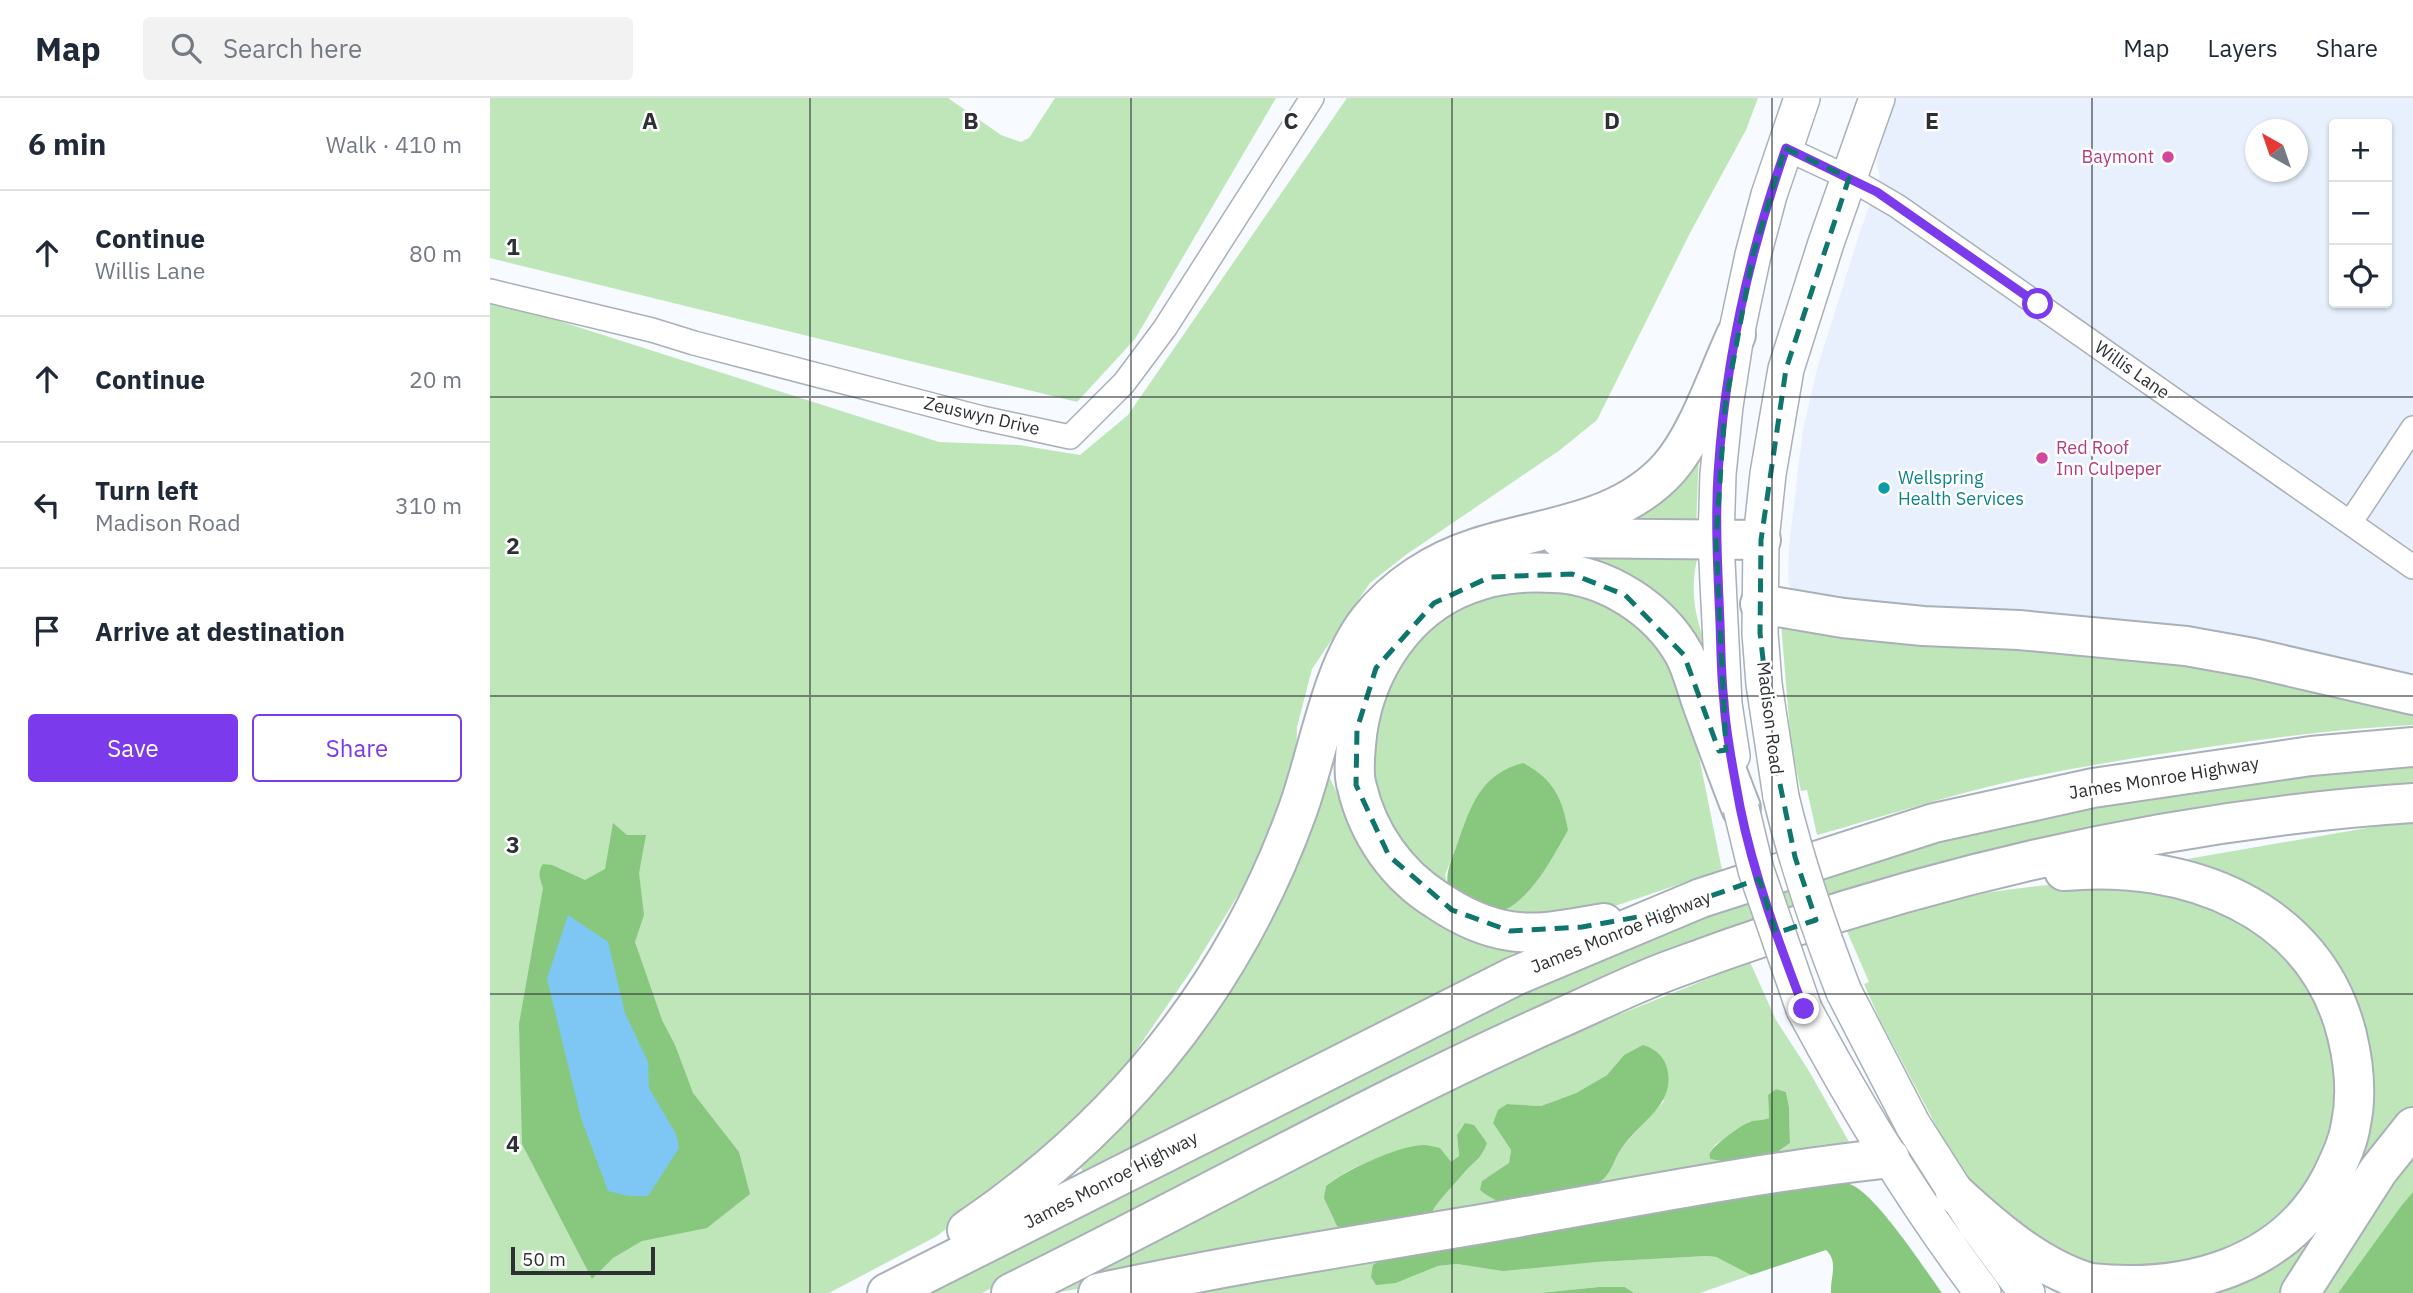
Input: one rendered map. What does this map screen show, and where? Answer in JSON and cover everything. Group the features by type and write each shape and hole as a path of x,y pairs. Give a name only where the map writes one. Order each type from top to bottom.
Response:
{"highway":[{"path":"873,1293 1005,1204 1045,1173 1123,1100 1161,1055 1204,996 1238,942 1268,884 1300,802 1339,677 1369,621 1390,598 1435,565 1476,548 1597,516 1649,486 1669,468 1688,442 1736,335"},
{"path":"1511,540 1599,537 1761,540"},
{"path":"1665,912 1582,927 1535,932 1510,931 1480,923 1452,910 1427,894 1404,874 1373,832 1356,785 1354,760 1357,729 1366,691 1386,652 1413,620 1434,603 1457,589 1490,576 1519,571 1572,574 1599,582 1625,595 1648,612 1684,655 1741,808"},
{"path":"1760,604 1843,618 1923,626 2019,630 2186,646 2253,658 2413,695"},
{"name":"James Monroe Highway","path":"887,1293 1515,976 1712,894 1934,823 2080,790 2311,756 2413,747"},
{"path":"1011,1293 1345,1121 1500,1045 1671,970 1899,893 1992,869 2186,828 2413,803"},
{"path":"1899,893 2018,875 2122,869 2170,877 2221,891 2276,922 2313,962 2338,1006 2352,1056 2354,1099 2351,1125 2342,1155 2324,1191 2305,1218 2284,1240 2260,1259 2214,1282 2165,1292 2134,1291 2092,1283 2063,1273 2036,1259 1955,1193"},
{"path":"2300,1293 2378,1171 2413,1127"},
{"path":"1098,1293 1334,1247 1522,1217 1762,1173 1890,1158"}],"main road":[{"path":"1802,98 1769,195 1753,255 1736,335 1723,419 1716,541 1724,704 1741,808 1756,870 1804,1009 1855,1102 1890,1158 1950,1250 1983,1293"},
{"name":"Madison Road","path":"1877,98 1826,243 1786,369 1769,463 1761,540 1760,604 1764,684 1781,797 1795,857 1844,992 1913,1125 1955,1193 2027,1293"}],"street":[{"name":"Zeuswyn Drive","path":"490,291 652,330 982,418 1070,437 1124,383 1165,328 1312,98"},
{"name":"Willis Lane","path":"1786,148 1849,178 1908,213 2413,567"},
{"path":"2350,523 2413,428"}],"highlighted area":[{"path":"1785,148 1849,178 1786,369 1761,540 1760,633 1774,755 1795,857 1816,920 1776,933 1759,879 1665,912 1582,927 1510,931 1452,910 1389,856 1356,785 1357,729 1376,668 1434,603 1490,577 1572,574 1625,595 1684,655 1719,751 1726,750 1716,541 1725,406 1753,255"}],"shaded area":[{"path":"1894,98 2413,98 2413,680 2099,620 1793,594 1788,581 1789,546 1803,430 1817,369 1880,176 1876,163"}],"green space":[{"path":"490,98 948,98 1001,135 1021,142 1029,138 1055,98 1276,98 1135,339 1077,402 490,258"},
{"path":"1347,98 1758,98 1746,130 1690,233 1597,420 1560,450 1407,554 1370,583 1312,669 1297,727 1296,772 1250,876 1193,968 1122,1071 1042,1155 937,1236 829,1293 490,1293 490,299 939,442 1019,445 1080,455 1128,415"},
{"path":"1700,428 1696,529 1609,519"},
{"path":"1593,545 1699,551 1694,577 1694,601 1707,649 1701,659 1605,566 1589,559"},
{"path":"1511,591 1567,592 1603,603 1633,622 1672,664 1691,717 1722,870 1609,908 1570,918 1504,912 1528,891 1558,848 1456,847 1445,875 1448,889 1398,857 1367,763 1396,656 1462,603"},
{"path":"1781,623 2119,647 2413,704 2413,725 2270,738 2064,770 1963,793 1817,835 1807,790 1801,791 1791,745"},
{"path":"2413,762 2413,790 2138,823 1340,1107 982,1293 916,1293 1253,1121 1630,942 1926,843 2098,802"},
{"path":"1523,763 1542,776 1554,790 1563,808 1568,830 1528,892 1506,910 1493,915 1448,889 1448,871 1468,816 1480,793 1497,775"},
{"path":"1328,774 1343,806 1516,944 1514,953 1086,1177 1081,1168 1069,1174"},
{"path":"2413,820 2413,1106 2355,1174 2329,965 2141,867"},
{"path":"613,823 627,835 646,835 639,873 644,915 635,942 662,1020 675,1045 693,1093 739,1152 750,1194 707,1228 642,1241 613,1258 592,1279 522,1144 519,1024 543,888 541,867 543,864 552,865 585,880 605,869"},
{"path":"2105,880 2224,902 2320,991 2344,1094 2306,1198 2225,1264 2089,1273 1979,1195 1951,1154 1879,1018 1864,984 1869,982 1846,929 1992,892"},
{"path":"1750,962 1776,1020 1809,1071 1853,1149 1769,1158 1790,1143 1786,1092 1776,1089 1768,1095 1769,1118 1750,1121 1715,1145 1710,1152 1710,1159 1736,1164 1547,1201 1608,1173 1621,1148 1664,1101 1624,1055 1607,1075 1576,1093 1541,1106 1507,1104 1493,1123 1511,1150 1509,1164 1482,1181 1486,1195 1515,1207 1426,1221 1434,1208 1480,1156 1487,1142 1457,1135 1459,1156 1451,1163 1423,1145 1359,1165 1326,1186 1355,1234 1061,1292 1394,1118 1593,1025"},
{"path":"1643,1045 1657,1052 1664,1061 1669,1078 1667,1090 1655,1111 1621,1149 1601,1181 1571,1193 1521,1206 1500,1202 1480,1190 1482,1181 1509,1163 1511,1150 1493,1123 1498,1110 1507,1104 1541,1106 1576,1093 1607,1075 1624,1055"},
{"path":"1776,1089 1786,1092 1790,1143 1769,1158 1736,1164 1710,1159 1712,1150 1736,1130 1748,1122 1769,1118 1768,1095"},
{"path":"1465,1123 1474,1125 1487,1143 1480,1157 1444,1196 1426,1221 1355,1234 1337,1226 1324,1198 1326,1186 1372,1160 1412,1146 1440,1148 1451,1162 1459,1156 1457,1135"},
{"path":"2413,1141 2413,1192 2338,1293 2311,1293"},
{"path":"1803,1181 1841,1182 1862,1192 1900,1234 1942,1293 1831,1293 1833,1265 1826,1250 1751,1275 1716,1257 1707,1256 1503,1271 1457,1264 1438,1266 1396,1283 1376,1285 1371,1277 1373,1265 1385,1257 1438,1251"},
{"path":"2413,1192 2413,1293 2338,1293 2402,1205"},
{"path":"2307,1234 2302,1251 2281,1293 2205,1293"},
{"path":"1473,1244 1385,1257 1396,1283 1438,1266 1457,1264 1503,1270 1707,1256 1716,1257 1751,1275 1700,1293 1634,1293 1625,1287 1599,1287 1539,1293 1123,1293"},
{"path":"1625,1287 1634,1293 1539,1293"}],"water":[{"path":"568,915 608,942 625,1013 648,1062 649,1088 676,1134 679,1148 648,1196 629,1196 608,1191 581,1118 547,979"}],"place":[{"name":"Baymont","path":"2168,157"},
{"name":"Red Roof Inn Culpeper","path":"2042,458"},
{"name":"Wellspring Health Services","path":"1884,488"}],"route":[{"path":"1804,1009 1781,949 1756,870 1741,808 1724,704 1716,541 1718,474 1736,335 1769,195 1786,148 1877,192 2038,304"}]}
